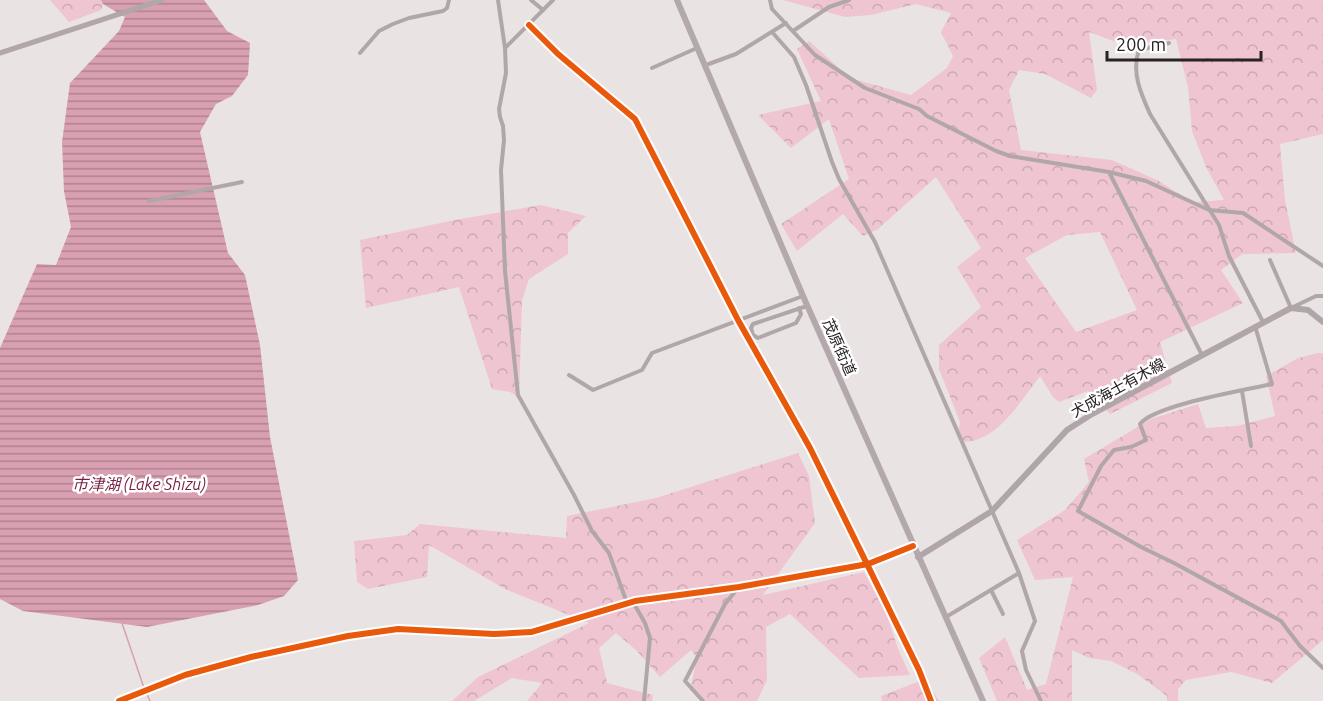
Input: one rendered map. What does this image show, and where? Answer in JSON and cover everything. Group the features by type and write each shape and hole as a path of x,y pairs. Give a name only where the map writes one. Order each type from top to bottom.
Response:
{"main road":[{"name":"茂原街道","path":"677,0 807,306 983,701"},
{"name":"犬成海士有木線","path":"918,557 992,511 1067,430 1106,405 1291,308"},
{"path":"1291,308 1308,310 1323,322"}],"street":[{"path":"0,53 162,0"},
{"path":"360,53 380,31 409,18 444,11 448,0"},
{"path":"498,0 506,73 499,109 504,133 501,170 506,271 518,395 592,531 609,553 630,602 645,623 650,638 644,701"},
{"path":"531,0 543,10"},
{"path":"505,48 553,0"},
{"path":"770,0 772,9 815,55 865,88 919,109 927,116 1010,156 1117,172 1146,181 1209,210 1243,213 1323,266"},
{"path":"793,31 824,10 849,0"},
{"path":"706,65 736,54 786,24"},
{"path":"529,25 558,54 635,119 738,320 810,448 919,670 931,701"},
{"path":"772,32 794,57 839,179 875,242 1019,573 1035,621 1022,651 1026,670 1041,701"},
{"path":"1169,43 1139,50 1136,68 1138,87 1150,114 1219,225 1229,256 1263,322"},
{"path":"652,68 698,48"},
{"path":"1109,172 1202,355"},
{"path":"149,201 242,182"},
{"path":"1270,260 1291,308 1316,296 1323,296"},
{"path":"569,375 593,390 642,370 652,353 803,296"},
{"path":"799,308 801,314 796,323 758,338 753,335 751,328 753,324 799,308 807,306"},
{"path":"1255,326 1272,384 1164,410 1143,420 1140,424 1146,440 1131,447 1114,450 1101,466 1078,511 1281,621 1300,646 1323,668"},
{"path":"1242,391 1251,446"},
{"path":"119,701 185,675 251,657 371,631 398,629 512,634 549,628 630,602 739,587 868,564 913,546"},
{"path":"946,617 1019,573"},
{"path":"703,701 685,681 725,604 739,587"},
{"path":"992,590 1003,614"}],"green space":[{"path":"50,0 101,0 103,4 101,10 69,22"},
{"path":"783,0 1323,0 1323,134 1280,144 1285,200 1296,253 1242,254 1221,270 1243,303 1160,342 1172,383 1110,414 1088,391 1059,402 1053,397 1040,376 999,427 977,440 965,442 958,434 960,422 939,369 939,345 981,307 957,267 981,248 936,177 878,229 863,236 843,214 797,251 781,224 849,179 829,119 791,148 758,115 821,101 797,49 809,41 850,78 911,95 947,68 953,56 941,32 951,13 916,4 871,15 845,17","holes":["1089,32 1124,45 1176,39 1188,87 1192,131 1206,167 1224,200 1192,202 1159,181 1112,160 1021,150 1009,90 1019,70 1045,74 1091,98 1097,90","1100,232 1137,310 1076,332 1025,258 1067,235"]},
{"path":"541,205 586,216 568,233 568,254 529,279 522,300 519,397 510,392 492,389 459,287 366,308 360,240"},
{"path":"1323,353 1323,640 1272,683 1231,672 1186,680 1178,689 1178,701 1167,701 1167,696 1137,674 1111,661 1089,658 1072,650 1072,701 997,701 979,658 1005,637 1027,690 1046,684 1073,577 1035,580 1017,540 1065,510 1089,482 1084,459 1151,419 1198,404 1206,428 1237,426 1275,416 1266,376 1298,358"},
{"path":"798,453 809,476 815,523 763,595 864,572 887,615 898,649 910,675 859,678 790,614 766,627 767,680 757,701 706,701 690,690 697,658 691,650 660,677 637,651 616,633 599,648 607,683 653,695 652,701 527,701 542,683 512,678 474,701 452,701 478,677 589,623 505,589 429,545 427,577 368,589 357,582 354,541 407,535 420,524 566,538 567,516 656,498"},
{"path":"925,679 939,701 882,701 881,696"}],"water":[{"name":"市津湖 (Lake Shizu)","path":"101,0 204,0 227,31 250,43 248,75 232,96 216,104 200,132 228,253 245,275 260,345 270,437 298,580 284,596 258,605 147,627 23,611 0,599 0,348 37,264 56,265 71,227 64,191 62,142 70,83 119,31 125,17 103,4"}],"waterway":[{"path":"122,623 144,688"},
{"path":"146,692 150,701"}],"cycle path":[{"path":"529,25 558,54 635,119 738,320 810,448 919,670 931,701"},
{"path":"119,701 185,675 251,657 348,636 398,629 494,634 531,632 635,601 739,587 868,564 913,546"}]}
